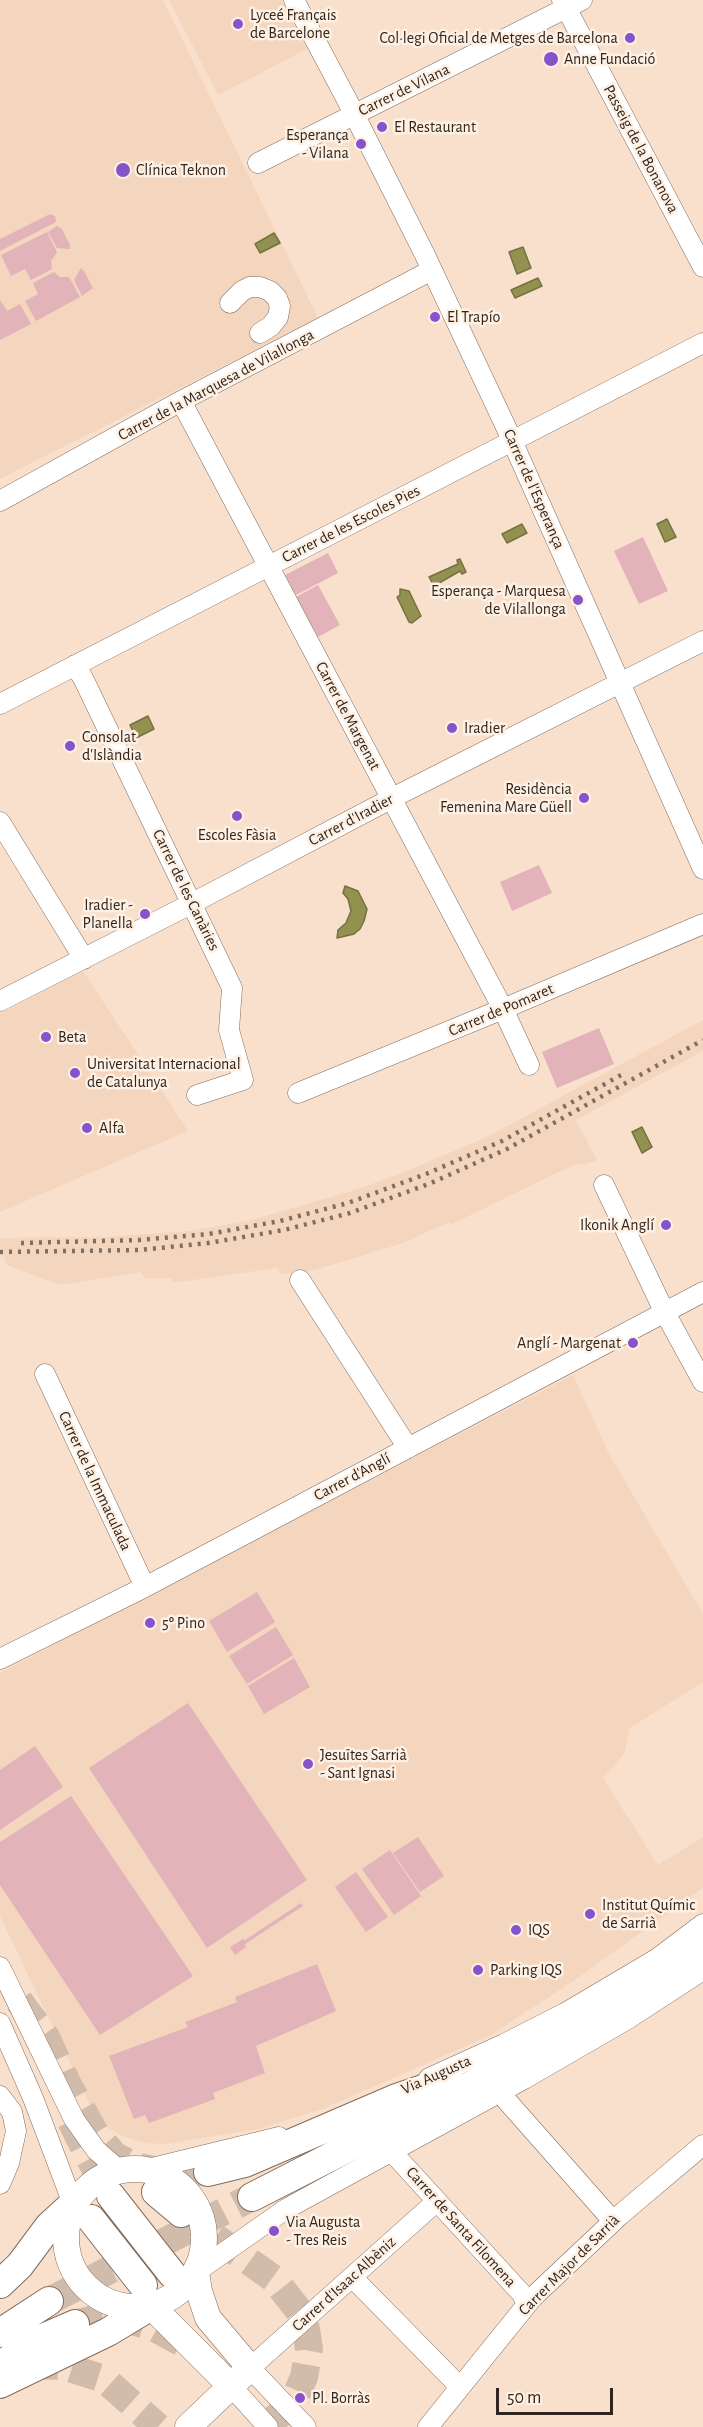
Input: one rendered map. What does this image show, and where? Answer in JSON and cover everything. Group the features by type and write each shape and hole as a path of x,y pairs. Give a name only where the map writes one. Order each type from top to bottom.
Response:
{"highway":[{"path":"252,2197 503,2080 542,2049 648,1986 703,1949"},
{"path":"208,2172 245,2163 394,2099 455,2078 503,2080"},
{"path":"133,2182 181,2213"},
{"path":"133,2182 184,2273"},
{"path":"0,2284 20,2265 49,2226 82,2211 147,2295 108,2332 5,2371"},
{"path":"0,2304 14,2292 31,2271"},
{"path":"0,2333 49,2301"},
{"path":"5,2371 45,2337 75,2324"}],"main road":[{"path":"172,2179 194,2202 202,2220 205,2241 200,2264 184,2273 189,2282 177,2294 147,2295 133,2307 115,2304 92,2293 73,2269 66,2239 67,2224 82,2211 91,2184 172,2179"},
{"path":"184,2273 199,2291 208,2318 250,2368 188,2427"},
{"path":"147,2295 231,2386"}],"street":[{"name":"Carrer de l'Esperança","path":"294,0 432,270 513,441 703,868"},
{"name":"Carrer de Vilana","path":"258,163 570,3"},
{"name":"Passeig de la Bonanova","path":"570,3 703,267"},
{"name":"Carrer de la Marquesa de Vilallonga","path":"0,501 181,401 432,270"},
{"path":"230,303 242,291 250,287 261,287 277,297 280,306 278,316 272,326 260,333"},
{"name":"Carrer de les Escoles Pies","path":"0,705 703,343"},
{"name":"Carrer de Margenat","path":"181,401 503,1009 529,1065"},
{"name":"Carrer d'Iradier","path":"0,1001 703,640"},
{"name":"Carrer de les Canàries","path":"75,666 83,678 232,988 229,1030 243,1080 197,1095"},
{"path":"0,822 84,959"},
{"name":"Carrer de Pomaret","path":"298,1093 703,924"},
{"path":"604,1185 664,1311 703,1382"},
{"path":"300,1281 408,1448"},
{"name":"Carrer d'Anglí","path":"0,1659 145,1587 703,1292"},
{"name":"Carrer de la Immaculada","path":"45,1374 145,1587"},
{"name":"Via Augusta","path":"133,2182 191,2157 248,2145 305,2129 504,2044 565,2013 658,1958 703,1924"},
{"path":"0,1967 74,2119 92,2145 133,2182"},
{"path":"184,2273 286,2209 392,2152 503,2080 626,2020 703,1970"},
{"path":"0,2023 82,2211"},
{"path":"503,2080 614,2221"},
{"path":"0,2184 9,2163 16,2131 12,2112 1,2100"},
{"name":"Carrer Major de Sarrià","path":"428,2427 527,2304 614,2221 703,2145"},
{"name":"Carrer de Santa Filomena","path":"392,2152 522,2294 527,2304"},
{"name":"Carrer d'Isaac Albèniz","path":"250,2368 437,2201"},
{"path":"352,2277 459,2386"},
{"path":"250,2368 306,2427"},
{"path":"231,2386 268,2427"}],"shaded area":[{"name":"Clínica Teknon","path":"0,0 163,0 318,318 0,479"},
{"name":"Lyceé Français de Barcelone","path":"169,0 282,0 307,49 218,95"},
{"path":"50,214 55,216 54,223 0,251 0,239"},
{"path":"57,226 62,229 70,249 57,248 48,232"},
{"path":"47,232 57,252 51,261 52,269 31,280 25,269 11,276 1,255"},
{"path":"274,233 280,243 260,253 255,244"},
{"path":"523,247 531,268 517,274 509,252"},
{"path":"81,268 93,288 82,296 74,280"},
{"path":"54,272 60,277 69,277 80,297 36,321 25,301 38,294 33,283"},
{"path":"538,278 542,286 515,298 511,290"},
{"path":"0,300 7,311 20,304 31,324 0,340"},
{"path":"667,519 676,537 665,542 657,524"},
{"path":"522,524 527,533 507,543 502,534"},
{"path":"643,537 668,591 639,604 614,551"},
{"path":"328,553 338,573 296,595 285,575"},
{"path":"460,559 466,572 462,574 460,571 434,586 429,577 458,564 457,560"},
{"path":"318,585 340,625 318,637 296,597"},
{"path":"400,589 409,591 421,616 412,623 409,622 397,597 400,595"},
{"path":"148,716 154,729 136,738 130,725"},
{"path":"539,865 552,893 512,911 500,882"},
{"path":"345,886 358,891 367,909 360,929 354,934 337,938 338,930 346,923 351,911 348,899 343,893"},
{"name":"Universitat Internacional de Catalunya","path":"83,971 188,1131 0,1212 0,1014"},
{"path":"703,1020 703,1051 576,1120 597,1160 573,1165 452,1224 449,1222 403,1243 315,1270 281,1274 277,1268 172,1283 172,1278 146,1279 141,1272 60,1285 7,1265 0,1245 0,1238 106,1237 189,1231 248,1221 358,1189 487,1137"},
{"path":"599,1028 614,1064 557,1088 542,1052"},
{"path":"642,1127 652,1147 642,1153 632,1132"},
{"name":"Jesuïtes Sarrià - Sant Ignasi","path":"573,1375 610,1456 703,1614 703,1682 630,1728 624,1754 603,1778 658,1865 703,1837 703,1888 576,1979 491,2035 325,2108 258,2129 166,2144 145,2143 122,2136 105,2126 94,2113 0,1916 0,1673"},
{"path":"257,1592 275,1622 227,1652 209,1621"},
{"path":"276,1627 293,1655 247,1684 229,1656"},
{"path":"294,1658 310,1687 264,1714 248,1686"},
{"path":"188,1703 307,1880 207,1948 89,1768"},
{"path":"35,1746 63,1787 0,1830 0,1770"},
{"path":"71,1796 193,1976 100,2035 0,1885 0,1842"},
{"path":"418,1837 444,1876 420,1892 393,1853"},
{"path":"390,1850 421,1896 394,1915 362,1869"},
{"path":"356,1872 388,1917 366,1932 335,1887"},
{"path":"301,1903 303,1906 245,1944 246,1947 235,1955 230,1947 245,1940"},
{"path":"317,1964 336,2011 256,2046 265,2073 213,2093 215,2099 149,2123 145,2115 134,2119 109,2056 188,2027 185,2022 237,2002 235,1997"}],"tunnel":[{"path":"19,2001 46,2037 67,2083 95,2133 115,2156 135,2166 170,2173 208,2172"},
{"path":"71,2121 111,2196"},
{"path":"49,2301 252,2197"},
{"path":"181,2213 274,2279 299,2311 306,2329 309,2349 304,2377 286,2409 265,2427"},
{"path":"75,2324 98,2318 129,2320 153,2327 188,2346"},
{"path":"30,2365 63,2366 104,2379 158,2427"}],"railway":[{"path":"0,1252 140,1250 208,1243 284,1230 350,1213 431,1183 507,1149 703,1040"},
{"path":"21,1243 139,1240 209,1234 280,1221 348,1203 426,1174 502,1141 621,1075"}],"place":[{"name":"Lyceé Français de Barcelone","path":"238,24"},
{"name":"Col·legi Oficial de Metges de Barcelona","path":"630,38"},
{"name":"Anne Fundació","path":"551,59"},
{"name":"El Restaurant","path":"382,127"},
{"name":"Esperança - Vilana","path":"361,144"},
{"name":"Clínica Teknon","path":"123,170"},
{"name":"El Trapío","path":"435,317"},
{"name":"Esperança - Marquesa de Vilallonga","path":"578,600"},
{"name":"Iradier","path":"452,728"},
{"name":"Consolat d'Islàndia","path":"70,746"},
{"name":"Residència Femenina Mare Güell","path":"584,798"},
{"name":"Escoles Fàsia","path":"237,816"},
{"name":"Iradier - Planella","path":"145,914"},
{"name":"Beta","path":"46,1037"},
{"name":"Universitat Internacional de Catalunya","path":"75,1073"},
{"name":"Alfa","path":"87,1128"},
{"name":"Ikonik Anglí","path":"666,1225"},
{"name":"Anglí - Margenat","path":"633,1343"},
{"name":"5º Pino","path":"150,1623"},
{"name":"Jesuïtes Sarrià - Sant Ignasi","path":"308,1764"},
{"name":"Institut Químic de Sarrià","path":"590,1914"},
{"name":"IQS","path":"516,1930"},
{"name":"Parking IQS","path":"478,1970"},
{"name":"Via Augusta - Tres Reis","path":"274,2231"},
{"name":"Pl. Borràs","path":"300,2398"}]}
